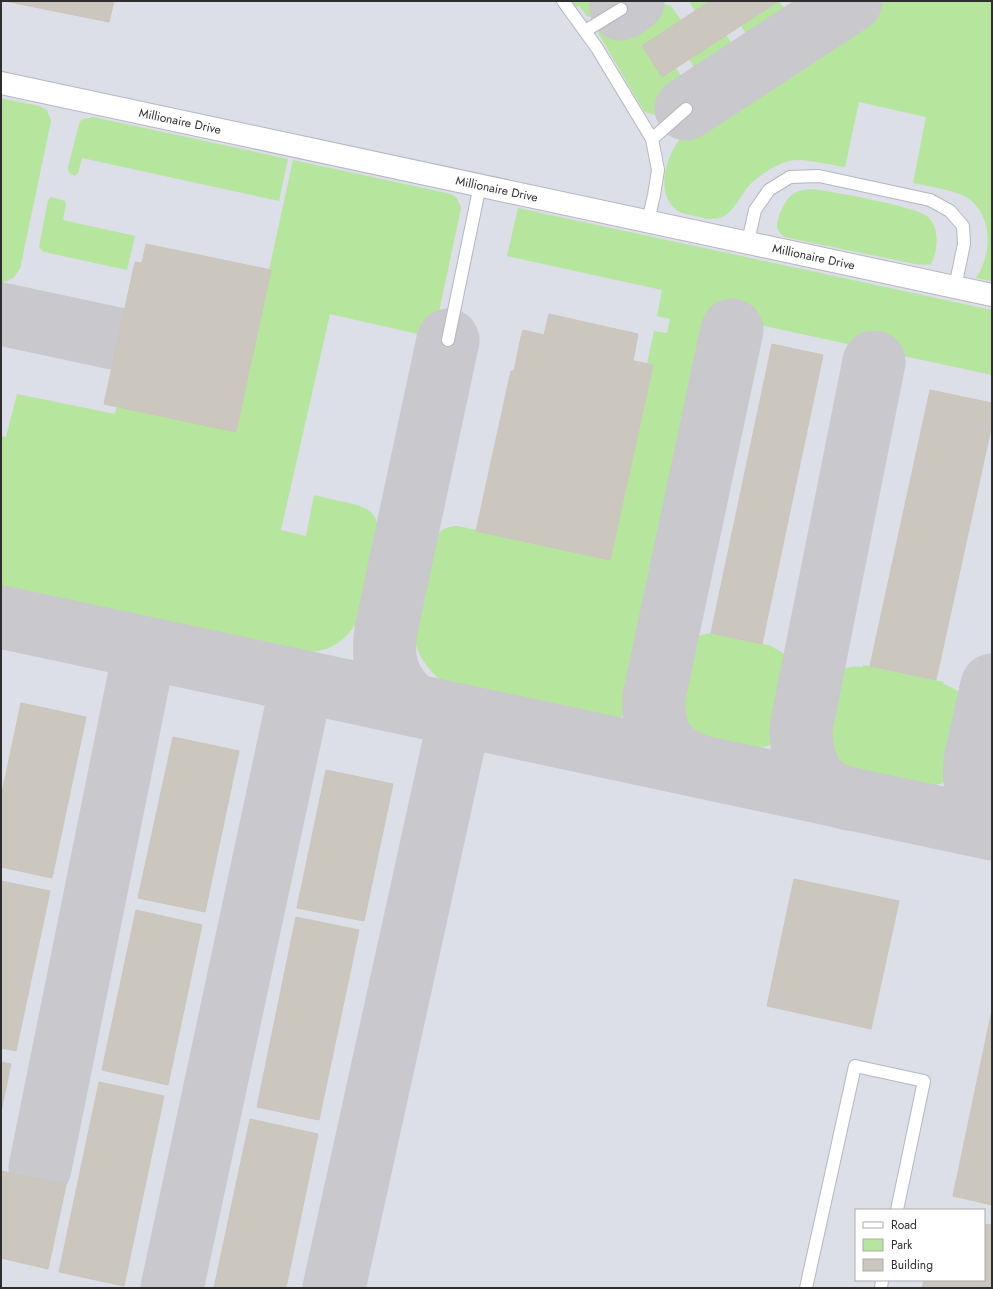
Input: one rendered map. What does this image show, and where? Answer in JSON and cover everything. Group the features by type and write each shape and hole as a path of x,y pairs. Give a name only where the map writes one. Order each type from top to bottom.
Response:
{"street":[{"name":"Millionaire Drive","path":"1,83 992,295"}],"lane":[{"path":"563,1 597,48 652,139 658,170 648,221"},
{"path":"585,31 621,9"},
{"path":"652,139 686,109"},
{"path":"748,242 755,210 769,190 790,177 819,176 930,200 950,211 963,226 964,244 955,287"},
{"path":"448,340 480,185"},
{"path":"806,1288 855,1066 924,1081 897,1209"}],"shaded area":[{"path":"1,1 992,1 992,1288 1,1288"}],"green space":[{"path":"571,1 613,1 588,17 579,6 575,8"},
{"path":"689,1 710,1 695,11"},
{"path":"779,1 789,15 785,28 769,40 755,42 750,39 741,25"},
{"path":"800,1 827,1 816,8 803,6"},
{"path":"876,1 992,1 992,281 976,278 982,268 985,257 988,234 986,224 975,204 966,197 954,192 913,183 926,117 859,102 845,167 803,160 790,161 775,166 754,181 744,192 731,211 719,218 704,218 679,211 672,205 667,197 665,188 666,167 674,148 688,129 697,120 706,112"},
{"path":"658,2 671,6 681,20 642,46 662,77 676,68 685,82 678,98 679,101 667,110 659,114 654,114 644,111 598,33 602,27 623,15 628,22"},
{"path":"726,35 736,49 734,61 710,77 698,74 689,59"},
{"path":"1,98 39,106 47,110 51,121 20,269 13,278 1,284"},
{"path":"93,117 288,159 279,201 82,158 78,173 75,176 69,172 68,167 79,124 81,120"},
{"path":"293,160 451,194 457,198 461,208 436,326 432,331 422,335 330,314 281,530 306,536 314,495 360,506 365,508 374,516 378,528 378,536 360,616 356,624 340,642 326,649 309,652 307,656 1,591 1,436 6,437 17,394 115,414 117,406 236,432"},
{"path":"811,189 891,204 907,208 928,217 935,227 937,240 935,253 931,264 915,264 784,237 777,227 778,218 784,204 790,196 795,193 802,190"},
{"path":"51,197 65,201 66,204 63,220 135,236 127,270 44,252 39,247 48,200"},
{"path":"518,208 992,310 992,375 718,316 640,690 636,702 627,713 610,720 448,686 427,666 415,641 414,618 429,550 436,536 447,528 458,526 610,560 653,365 647,364 654,331 667,333 670,319 657,316 662,290 507,256"},
{"path":"711,633 772,646 789,658 793,664 795,671 794,692 788,717 780,737 772,744 748,749 689,737 671,721 668,712 669,701 679,653 684,645 690,640 701,635"},
{"path":"863,665 944,682 943,684 955,689 965,697 970,711 968,728 964,749 956,773 950,779 941,784 923,785 923,787 841,770 842,768 831,763 823,756 819,749 818,734 823,701 829,682 835,674 842,669 854,666 863,667"}],"building":[{"path":"5,1 114,1 109,22"},
{"path":"710,1 779,1 662,77 642,46"},
{"path":"146,244 271,270 236,432 104,404 135,262 142,263"},
{"path":"549,314 638,334 633,361 521,337 523,330 544,335"},
{"path":"521,337 653,365 610,560 476,531 511,371 514,371"},
{"path":"772,344 823,355 762,644 711,633"},
{"path":"930,390 992,403 992,424 936,680 870,666"},
{"path":"21,703 86,717 52,878 1,867 1,798"},
{"path":"173,737 239,751 205,912 138,898"},
{"path":"326,770 393,784 364,921 297,908"},
{"path":"794,879 899,901 871,1029 767,1006"},
{"path":"1,881 50,891 16,1051 1,1048"},
{"path":"136,910 202,925 168,1085 102,1070"},
{"path":"296,917 359,930 319,1120 257,1107"},
{"path":"992,1010 992,1205 953,1196"},
{"path":"1,1062 11,1064 1,1112"},
{"path":"99,1082 164,1096 124,1286 59,1272"},
{"path":"250,1119 318,1134 286,1288 214,1288"},
{"path":"1,1171 66,1185 48,1269 1,1258"},
{"path":"985,1224 992,1225 992,1288 922,1288 924,1281 985,1281"}],"taxiway":[{"path":"621,9 633,1"},
{"path":"686,109 851,1"},
{"path":"1,314 118,339"},
{"path":"699,766 677,755 669,749 663,741 655,722 654,697 732,330"},
{"path":"412,705 397,688 388,671 385,652 386,630 448,340"},
{"path":"848,799 828,791 813,777 804,754 801,728 874,362"},
{"path":"1,617 992,829"},
{"path":"40,1168 145,648"},
{"path":"172,1288 302,682"},
{"path":"992,685 974,770 975,785 979,798 992,819"},
{"path":"334,1288 460,716"}]}
